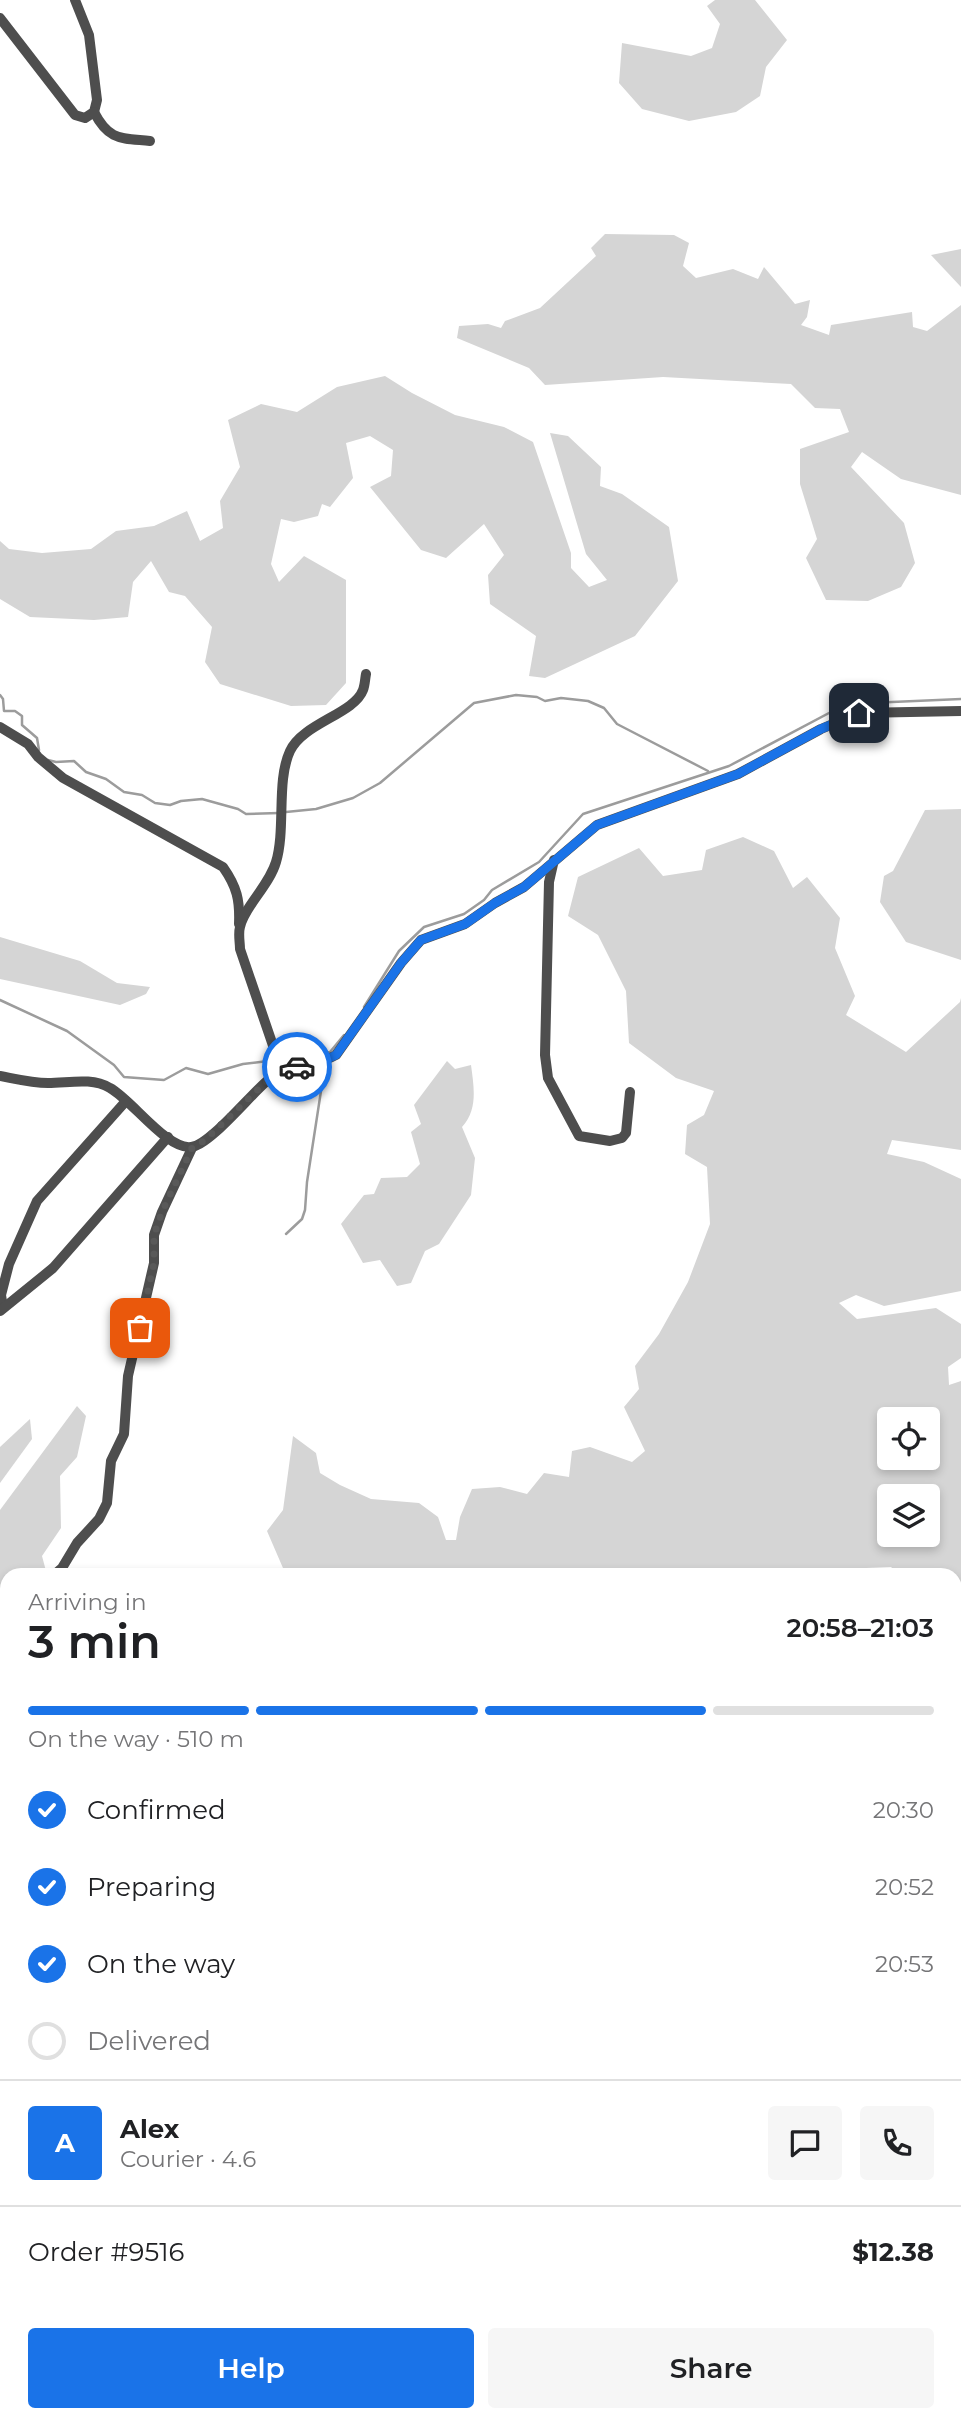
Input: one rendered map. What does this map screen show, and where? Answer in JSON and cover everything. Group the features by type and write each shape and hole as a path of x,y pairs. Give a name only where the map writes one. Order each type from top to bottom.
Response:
{"street":[{"path":"0,18 75,115 85,118 94,112 97,100 89,35 75,0"},
{"path":"94,112 101,125 116,137 150,141"},
{"path":"239,931 241,922 271,878 277,860 285,765 291,748 310,729 353,703 363,691 366,674"},
{"path":"62,1568 77,1544 99,1519 107,1503 111,1461 124,1434 128,1376 154,1263 154,1235 192,1148 205,1140 267,1081 291,1068 324,1061 336,1055 401,963 421,940 465,924 524,887 597,825 738,774 821,729 859,713 961,712"},
{"path":"0,727 28,744 38,757 63,778 223,867 234,883 239,907 240,949 282,1072"},
{"path":"554,860 549,882 545,1055 548,1078 575,1131 579,1136 589,1138 610,1141 622,1138 626,1133 630,1092"},
{"path":"0,1076 45,1083 94,1081 113,1089 179,1146 192,1148"},
{"path":"2,1309 1,1295 9,1264 37,1201 126,1101"},
{"path":"2,1309 53,1268 168,1137"}],"shaded area":[{"path":"715,0 755,0 787,40 766,67 760,96 736,112 689,121 642,109 619,83 622,43 691,56 712,48 720,24 707,6"},
{"path":"605,234 674,235 689,243 683,266 696,278 733,269 758,279 764,267 795,304 810,300 807,317 801,325 829,335 831,325 912,312 913,327 927,331 961,305 961,495 901,479 862,452 851,467 904,523 915,563 901,587 868,601 826,600 806,558 817,539 800,484 800,449 849,432 840,409 815,408 791,384 663,377 545,385 529,368 457,338 459,326 488,324 501,328 505,321 540,308 596,256 591,248"},
{"path":"961,249 961,287 931,255"},
{"path":"385,376 455,415 504,427 533,442 571,553 571,568 589,587 607,580 586,554 550,433 568,436 601,467 600,486 622,494 669,527 678,581 635,636 545,678 529,676 536,636 490,604 488,575 504,555 484,524 446,558 421,550 370,487 391,476 393,450 370,436 346,443 353,478 330,507 322,504 318,516 294,522 281,519 271,564 279,582 304,556 346,580 346,683 326,705 291,706 220,684 205,662 212,627 185,596 169,592 151,561 133,582 128,617 94,620 30,617 0,599 0,541 9,549 42,553 91,549 116,531 154,526 187,511 200,541 223,528 220,501 240,467 228,420 261,404 297,412 337,387"},
{"path":"961,809 961,960 906,942 880,902 884,876 893,871 925,810"},
{"path":"743,837 774,851 793,888 807,877 840,918 835,948 855,996 846,1015 906,1052 960,1002 961,998 961,1150 892,1140 887,1154 924,1162 961,1179 961,1291 884,1306 856,1295 839,1303 857,1319 936,1308 961,1324 961,1358 948,1367 949,1385 961,1381 961,1568 283,1568 267,1531 283,1510 293,1436 316,1453 320,1473 340,1485 371,1499 419,1503 438,1517 446,1540 456,1540 460,1517 472,1489 500,1487 527,1494 544,1473 569,1477 572,1451 590,1447 632,1462 645,1451 624,1407 639,1389 635,1366 659,1334 688,1282 710,1224 707,1167 685,1154 687,1125 704,1115 714,1091 676,1078 629,1043 626,991 598,935 568,916 578,877 639,848 663,876 702,870 706,850"},
{"path":"0,937 80,961 117,983 150,987 146,994 120,1005 0,979"},
{"path":"447,1061 455,1069 471,1065 473,1106 462,1127 475,1158 471,1195 439,1244 425,1251 411,1283 397,1286 380,1260 363,1263 341,1224 364,1195 374,1194 381,1178 407,1177 420,1164 411,1132 421,1124 414,1105"},
{"path":"77,1406 86,1416 77,1457 60,1476 61,1528 42,1556 45,1568 0,1568 0,1510"},
{"path":"30,1419 32,1439 0,1483 0,1447"}],"waterway":[{"path":"0,695 4,711 15,711 22,716 22,725 37,738 39,750"},
{"path":"286,812 316,809 353,798 380,783 474,703 516,695 537,697 545,701 561,698 588,701 604,708 617,724 708,771"},
{"path":"364,1007 399,951 424,927 464,914 484,900 492,890 539,862 583,814 729,766 846,704 961,699"},
{"path":"48,760 74,761 86,772 106,779 124,792 142,795 155,803 170,805 202,799 238,809 246,814 279,813"},
{"path":"0,1000 67,1031 114,1065 124,1077 164,1080 186,1068 208,1074 243,1064 276,1060"},
{"path":"282,1059 330,1052 344,1035"},
{"path":"286,1234 302,1219 305,1210 325,1065"}],"way so far":[{"path":"140,1328 154,1263 154,1235 192,1148 205,1140 267,1081 297,1067"}],"route":[{"path":"297,1067 321,1062 336,1055 401,963 421,940 465,924 524,887 556,857 597,825 738,774 821,729 859,713"}]}
